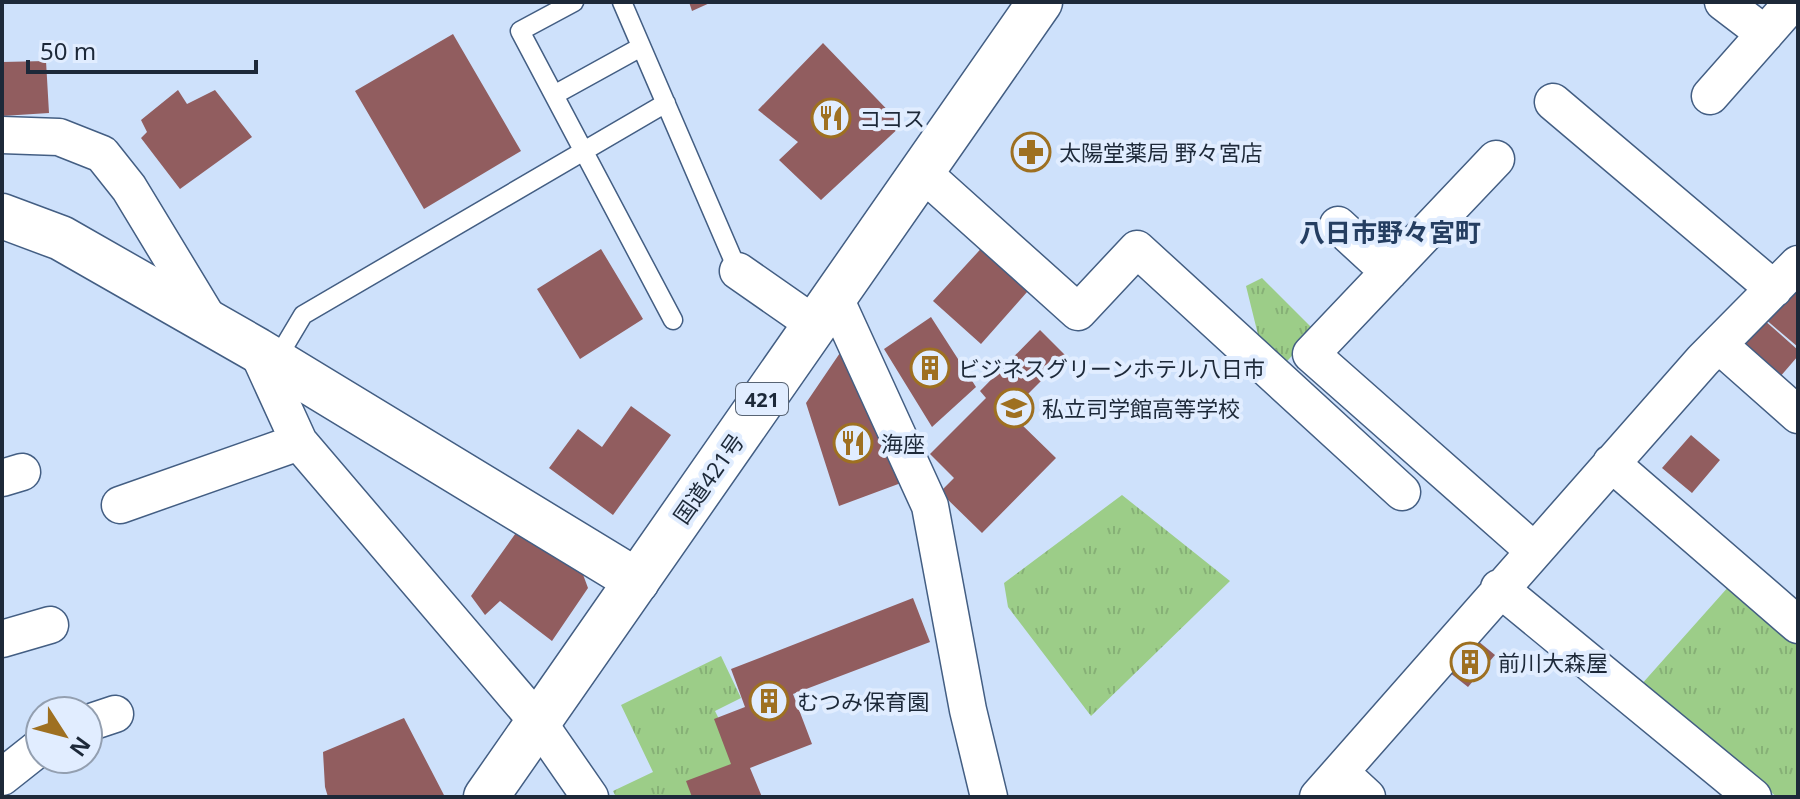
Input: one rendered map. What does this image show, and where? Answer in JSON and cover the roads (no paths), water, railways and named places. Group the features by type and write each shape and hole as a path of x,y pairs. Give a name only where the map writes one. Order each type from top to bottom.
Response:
{"main road":[{"name":"国道421号","path":"486,797 1040,2"},
{"path":"2,216 61,238 266,356 637,581"}],"street":[{"path":"1723,2 1765,34"},
{"path":"1710,96 1793,2"},
{"path":"1367,797 1329,784 1611,463 1786,277 1553,102"},
{"path":"2,135 59,137 102,154 129,188 212,325"},
{"path":"1496,159 1311,354 1533,550"},
{"path":"922,172 1078,312 1137,249 1402,492"},
{"path":"1338,225 1389,272"},
{"path":"738,271 824,310 930,506 968,710 989,797"},
{"path":"1719,345 1798,415"},
{"path":"266,356 299,442 538,722 590,797"},
{"path":"120,505 299,442"},
{"path":"1611,463 1798,625"},
{"path":"1499,588 1753,797"},
{"path":"2,639 50,625"},
{"path":"2,777 24,760"}],"lane":[{"path":"574,2 520,31 673,320"},
{"path":"622,2 738,271"},
{"path":"554,95 641,47"},
{"path":"266,356 303,315 666,103"}],"place":[{"name":"ココス","path":"831,118"},
{"name":"太陽堂薬局 野々宮店","path":"1031,152"},
{"name":"ビジネスグリーンホテル八日市","path":"930,368"},
{"name":"私立司学館高等学校","path":"1014,408"},
{"name":"海座","path":"853,443"},
{"name":"前川大森屋","path":"1470,662"},
{"name":"むつみ保育園","path":"769,701"}],"district":[{"name":"八日市野々宮町","path":"1390,232"}]}
